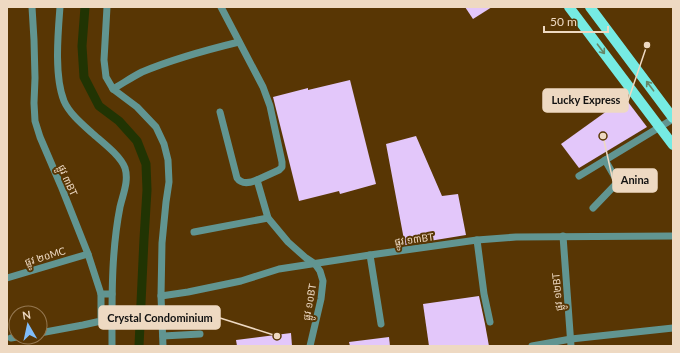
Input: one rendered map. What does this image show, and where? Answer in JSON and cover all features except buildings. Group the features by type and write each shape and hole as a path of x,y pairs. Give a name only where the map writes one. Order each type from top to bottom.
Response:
{"main road":[{"path":"570,7 673,145"},
{"path":"590,7 673,118"}],"street":[{"name":"ផ្លូវ ៣BT","path":"32,7 35,121 40,137 88,254 101,294 101,320 48,332"},
{"path":"60,7 58,66 60,85 64,101 78,120 119,159 124,167 127,177 117,221 114,244 112,346"},
{"path":"107,7 104,60 106,77 112,89 137,107 156,127 164,144 168,160 169,182 162,242 161,296 163,346"},
{"path":"220,112 237,178 240,182 250,183 279,170 282,167 270,106 263,87 221,7"},
{"path":"112,89 141,73 167,63 197,52 239,42"},
{"path":"579,176 673,118"},
{"path":"593,208 616,184 616,179 605,160"},
{"path":"257,180 268,218 288,242 315,264"},
{"path":"194,232 268,218"},
{"name":"ផ្លូវ ១៣BT","path":"161,296 241,282 279,269 477,240 562,236 673,236"},
{"name":"ផ្លូវ ១២BT","path":"562,236 571,343"},
{"path":"477,240 484,294 490,322"},
{"name":"ផ្លូវ ២០MC","path":"7,278 88,254"},
{"path":"370,255 381,324"},
{"name":"ផ្លូវ ១០BT","path":"310,346 321,299 323,281 320,271 315,264"},
{"path":"101,294 112,294"},
{"path":"532,346 571,343 673,328"},
{"path":"163,336 200,334"}],"waterway":[{"path":"85,7 82,46 84,77 99,106 119,121 137,141 146,164 147,190 139,346"}],"place":[{"name":"Lucky Express","path":"647,45"},
{"name":"Anina","path":"603,136"},
{"name":"Crystal Condominium","path":"277,336"}]}
